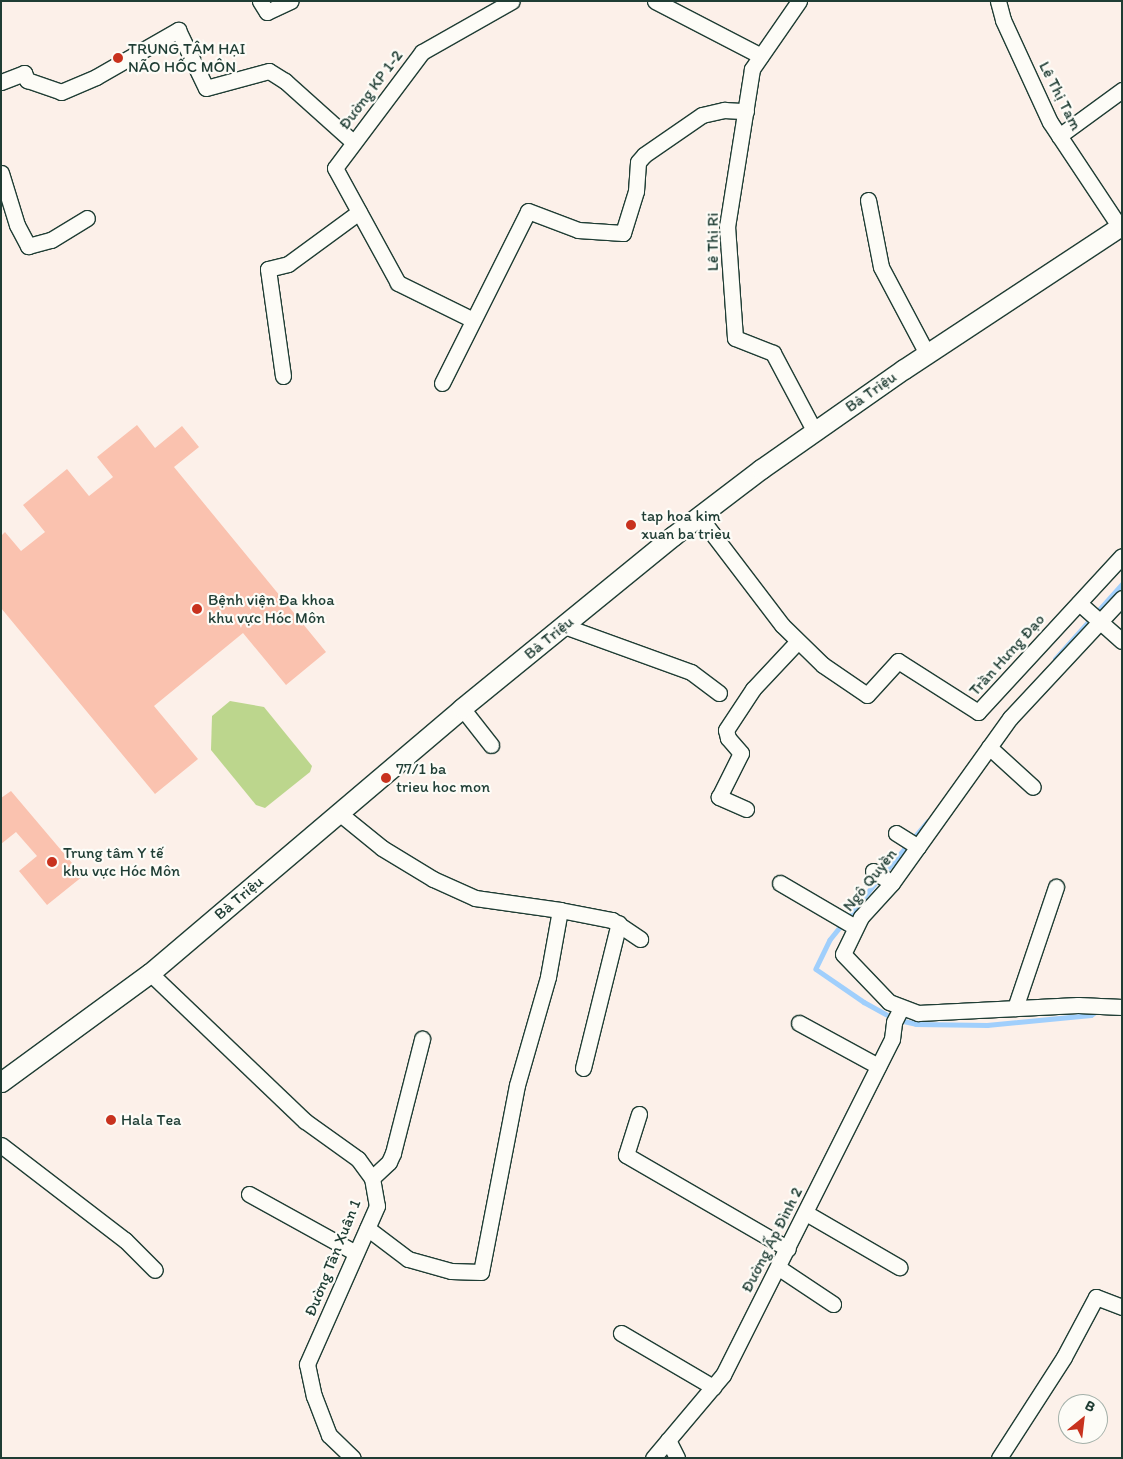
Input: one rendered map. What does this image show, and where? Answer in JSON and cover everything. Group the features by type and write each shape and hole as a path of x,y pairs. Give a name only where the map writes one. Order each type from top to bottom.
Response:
{"street":[{"path":"260,1 267,12 291,1"},
{"name":"Đường KP 1-2","path":"359,212 334,168 422,52 512,1"},
{"path":"655,1 761,56"},
{"name":"Lê Thị Ri","path":"799,1 752,69 727,226 735,338 740,343 773,353 815,432"},
{"name":"Lê Thị Tam","path":"998,1 1003,20 1059,136 1121,226"},
{"path":"1,82 24,73 27,80 61,92 96,77 178,30 206,88 269,72 284,81 353,142"},
{"path":"1059,136 1122,90"},
{"path":"442,383 528,211 578,230 623,232 636,191 638,162 644,155 702,115 724,110 746,111"},
{"path":"1,173 17,225 28,246 52,240 87,218"},
{"path":"868,200 881,267 927,354"},
{"path":"283,376 268,270 288,264 359,212 398,283 473,320"},
{"name":"Bà Triệu","path":"1,1082 150,973 462,708 699,516 927,354 1121,226"},
{"name":"Trần Hưng Đạo","path":"699,516 797,642 867,696 898,661 978,712 1122,556"},
{"name":"Ngô Quyền","path":"1122,598 1010,718 989,747 908,840 890,882 853,926 843,954 889,1002 897,1016 918,1013 1015,1008 1122,1007"},
{"path":"1079,602 1122,640"},
{"path":"564,626 691,672 719,693"},
{"path":"746,809 719,798 741,753 728,738 726,730 753,689 797,642"},
{"path":"462,708 491,745"},
{"path":"989,747 1033,786"},
{"path":"339,813 382,848 433,879 475,898 560,910 619,923 640,939"},
{"path":"873,871 890,882"},
{"path":"780,883 837,914 853,926"},
{"path":"1015,1008 1056,887"},
{"path":"367,1228 408,1259 452,1271 481,1272 517,1085 548,976 560,910"},
{"path":"583,1068 619,923"},
{"name":"Đường Tân Xuân 1","path":"150,973 305,1121 358,1158 372,1178 376,1206 308,1364 314,1396 329,1435 353,1458"},
{"name":"Đường Ấp Đình 2","path":"653,1458 723,1375 779,1268 892,1039 897,1016"},
{"path":"799,1023 878,1066"},
{"path":"372,1178 389,1162 393,1153 422,1039"},
{"path":"639,1114 626,1155 788,1248"},
{"path":"1,1145 125,1240 154,1270"},
{"path":"249,1194 356,1254"},
{"path":"806,1213 899,1267"},
{"path":"779,1268 833,1304"},
{"path":"999,1458 1064,1357 1096,1297 1122,1307"},
{"path":"621,1333 714,1387"},
{"path":"668,1440 677,1458"}],"green space":[{"path":"230,701 264,707 312,766 310,772 265,808 256,805 211,750 212,716"}],"building":[{"path":"137,425 155,448 182,426 199,447 174,467 326,652 286,685 243,633 154,706 198,759 155,794 1,608 1,536 5,532 21,551 45,532 23,505 67,469 89,496 113,477 97,457"},
{"path":"11,791 83,876 47,905 19,871 37,856 16,832 1,844 1,798"}],"waterway":[{"path":"1055,659 1122,584"},
{"path":"884,873 927,822"},
{"path":"879,879 830,940 816,969 864,1002 895,1019 916,1024 987,1025 1091,1015 1098,1010"}],"place":[{"name":"TRUNG TÂM HẠI NÃO HỐC MÔN","path":"118,58"},
{"name":"tap hoa kim xuan ba trieu","path":"631,525"},
{"name":"Bệnh viện Đa khoa khu vực Hóc Môn","path":"197,609"},
{"name":"77/1 ba trieu hoc mon","path":"386,778"},
{"name":"Trung tâm Y tế khu vực Hóc Môn","path":"52,862"},
{"name":"Hala Tea","path":"111,1120"}]}
